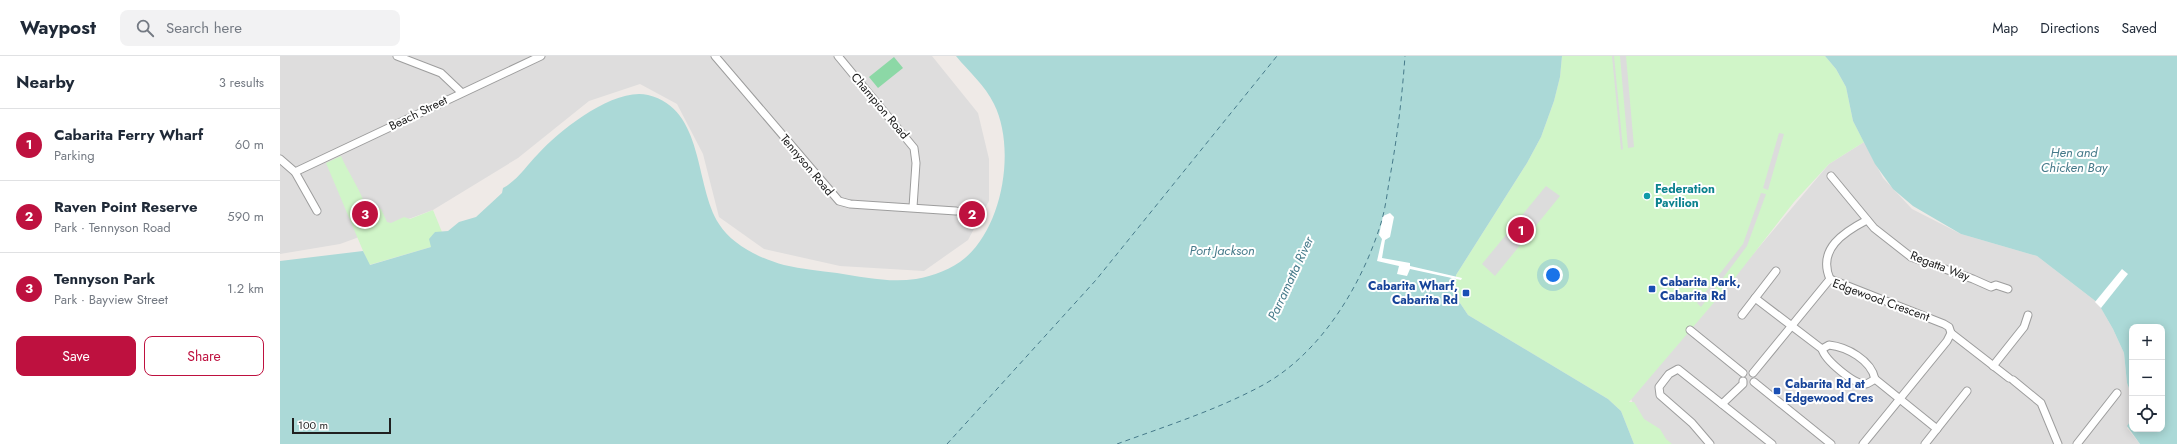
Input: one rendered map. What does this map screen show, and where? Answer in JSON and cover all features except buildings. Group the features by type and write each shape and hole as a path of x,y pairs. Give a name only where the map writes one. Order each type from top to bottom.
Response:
{"street":[{"path":"397,56 442,73 461,92"},
{"name":"Beach Street","path":"295,172 461,92 541,56"},
{"name":"Tennyson Road","path":"715,56 836,198 844,203 956,211"},
{"name":"Champion Road","path":"838,56 914,148 916,163 913,208"},
{"path":"280,159 295,172 317,211"},
{"name":"Regatta Way","path":"1831,176 1874,228 1911,257 1990,287 1996,285 2008,289"},
{"path":"1830,280 1826,259 1832,246 1847,231 1867,220"},
{"path":"1742,315 1776,271"},
{"name":"Edgewood Crescent","path":"1753,373 1791,325 1830,280 1949,327 1951,333 2042,403 2058,444"},
{"path":"1755,298 1822,349 1826,359 1857,383 1867,384 1875,379"},
{"path":"1993,366 2024,328 2028,315"},
{"path":"1690,330 1743,377 1748,384 1754,382"},
{"path":"1863,444 1901,400 1948,341 1951,333"},
{"path":"1822,349 1829,345 1838,346 1861,358 1870,367 1875,379 1937,429"},
{"path":"1710,444 1692,423 1660,395 1659,387 1669,374 1678,368 1772,444"},
{"path":"1722,404 1743,384 1743,377 1749,371 1755,376 1754,382"},
{"path":"1754,382 1831,444"},
{"path":"1925,444 1968,391"},
{"path":"2076,444 2117,393"}],"shaded area":[{"path":"280,56 932,56 978,113 989,159 989,201 968,240 924,271 840,266 764,249 719,217 703,154 677,104 640,84 589,101 518,158 433,210 340,244 280,254"},
{"path":"1612,56 1614,56 1623,149 1621,150"},
{"path":"1620,56 1626,56 1634,147 1628,148"},
{"path":"1779,133 1784,134 1768,190 1763,188"},
{"path":"1864,142 1883,178 1912,209 1961,234 2037,256 2098,303 2113,329 2124,353 2127,383 2129,388 2129,425 2127,428 2140,444 1652,444 1631,399 1829,164"},
{"path":"1546,186 1560,196 1495,276 1482,264"},
{"path":"1761,193 1766,194 1747,246 1701,307 1697,303 1743,244"},
{"path":"1848,278 1871,287 1869,292 1846,283"}],"green space":[{"path":"1562,56 1825,56 1836,69 1846,87 1853,121 1864,142 1829,164 1794,202 1734,279 1629,402 1634,402 1644,419 1660,429 1666,439 1672,444 1634,444 1621,411 1608,399 1468,315 1456,297 1456,275 1527,163 1541,137 1554,101 1560,77"},
{"path":"894,57 903,68 878,88 869,77"},
{"path":"341,156 364,202 381,209 387,222 391,223 404,217 410,219 433,210 442,232 435,232 431,247 369,265 326,163"},
{"path":"985,206 978,222 962,221 963,207"}],"water":[{"name":"Port Jackson","path":"956,56 1562,56 1560,77 1554,101 1541,137 1527,163 1456,275 1456,297 1468,315 1608,399 1621,411 1634,444 280,444 280,261 363,251 370,265 431,247 429,239 435,232 448,231 459,222 476,217 502,193 503,188 518,177 538,154 560,134 588,112 620,97 634,94 648,95 666,103 680,116 689,132 696,150 705,189 711,208 719,224 739,245 757,255 784,265 804,269 886,280 922,278 942,272 954,266 965,258 978,244 989,227 997,207 1005,164 1001,122 994,104 981,85"},
{"name":"Hen and Chicken Bay","path":"1825,56 2177,56 2177,444 2140,444 2131,432 2165,432 2165,324 2129,324 2129,388 2127,383 2124,353 2113,329 2098,303 2037,256 1961,234 1913,206 1893,189 1875,164 1853,121 1846,87 1836,69"}],"pier":[{"path":"1390,213 1394,217 1390,237 1385,240 1382,258 1410,263 1410,266 1462,278 1461,280 1410,269 1407,276 1397,274 1399,266 1377,261 1382,239 1379,235 1383,216"},
{"path":"2122,269 2128,274 2101,308 2095,302"}],"ferry route":[{"path":"947,444 1096,280 1277,56"},
{"path":"1117,444 1210,410 1263,385 1284,371 1303,355 1321,336 1337,315 1363,270 1382,218 1397,135 1405,56"}],"place":[{"name":"Federation Pavilion","path":"1647,196"},
{"name":"Tennyson Park","path":"365,214"},
{"name":"Raven Point Reserve","path":"972,214"},
{"name":"Cabarita Ferry Wharf","path":"1521,230"},
{"name":"Cabarita Park, Cabarita Rd","path":"1652,289"},
{"name":"Cabarita Wharf, Cabarita Rd","path":"1466,293"},
{"name":"Cabarita Rd at Edgewood Cres","path":"1777,391"}],"water label":[{"name":"Parramatta River","path":"1290,278"}]}
